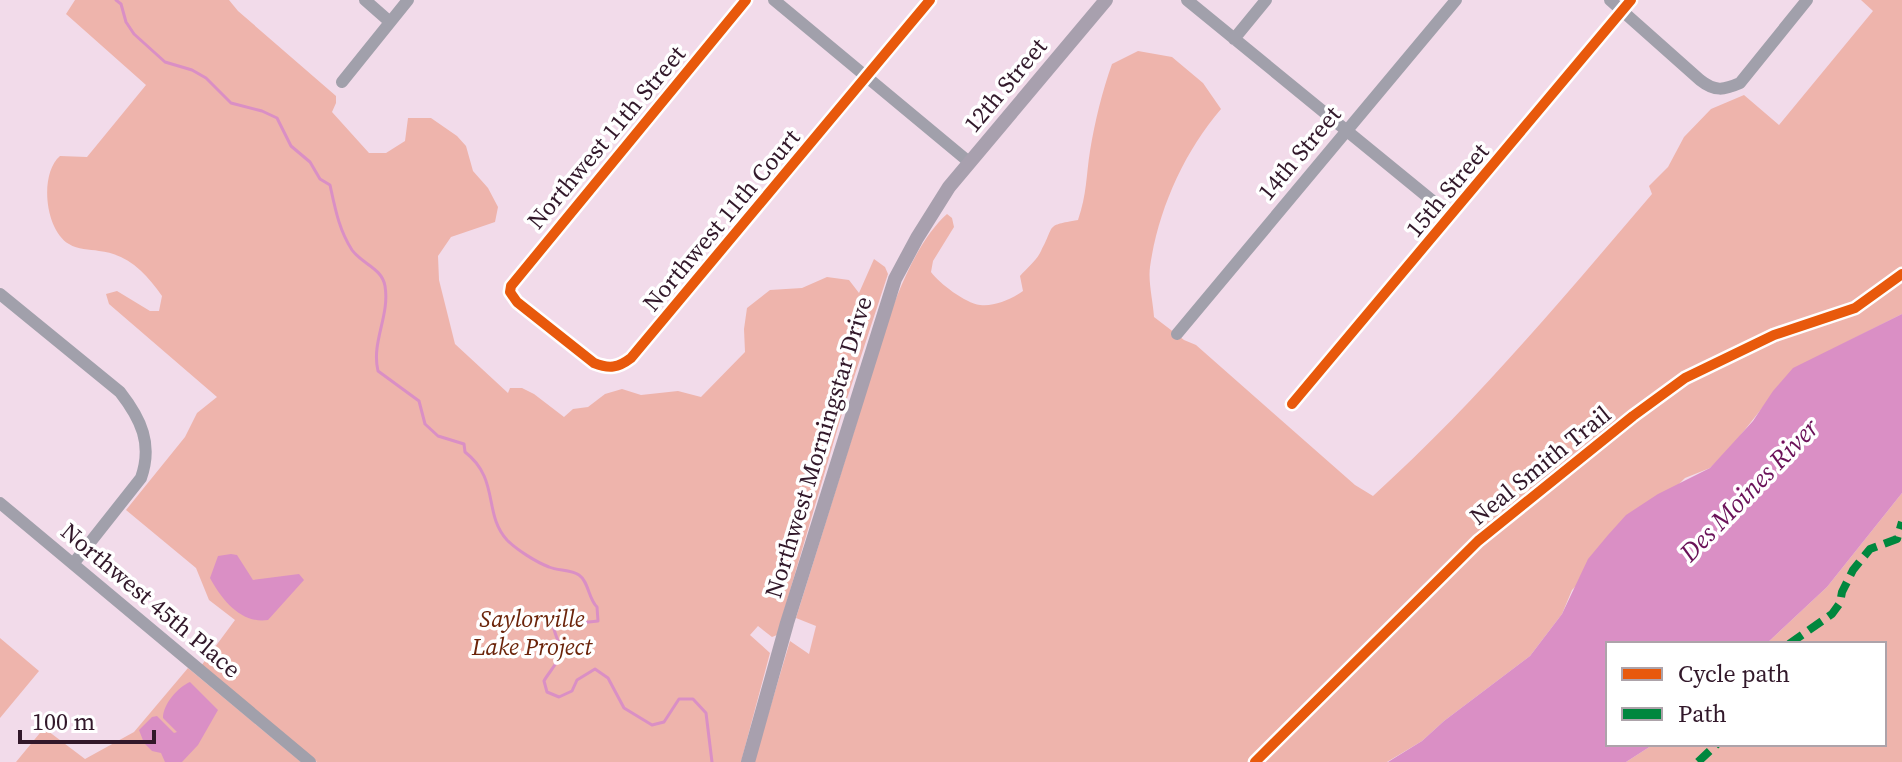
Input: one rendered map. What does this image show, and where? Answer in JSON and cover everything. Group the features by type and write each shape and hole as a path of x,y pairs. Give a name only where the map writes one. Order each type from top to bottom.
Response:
{"main road":[{"name":"12th Street","path":"969,162 1106,0"},
{"name":"Northwest Morningstar Drive","path":"748,762 786,627 893,285 917,238 969,162"}],"street":[{"path":"365,0 390,22"},
{"path":"342,82 408,0"},
{"name":"Northwest 11th Street","path":"594,363 517,302 510,292 514,280 746,0"},
{"path":"774,0 969,162"},
{"name":"Northwest 11th Court","path":"594,363 613,368 631,358 930,0"},
{"path":"1187,0 1451,216"},
{"path":"1234,39 1266,0"},
{"name":"14th Street","path":"1177,334 1456,0"},
{"path":"1610,0 1626,5 1708,86 1727,89 1740,83 1807,0"},
{"name":"15th Street","path":"1292,404 1626,5"},
{"path":"0,294 120,392 133,409 146,440 146,466 141,478 73,564"},
{"name":"Northwest 45th Place","path":"0,503 310,762"}],"green space":[{"name":"Saylorville Lake Project","path":"75,0 229,0 336,96 332,112 369,153 386,153 405,141 408,118 431,118 457,136 466,146 473,171 488,188 498,207 495,222 451,237 438,256 439,280 455,344 508,393 510,388 522,388 564,417 573,409 588,407 605,394 622,389 641,395 678,391 701,397 745,352 747,308 770,290 802,288 827,277 849,280 859,293 874,259 885,267 888,274 841,417 777,635 772,637 758,626 750,635 770,653 741,762 317,762 201,666 235,620 209,600 196,568 126,510 185,437 197,413 217,397 109,304 106,294 117,291 150,311 159,311 162,296 149,280 119,256 69,244 61,237 50,215 47,188 53,164 60,156 87,157 146,85 66,14"},
{"path":"1861,0 1902,0 1902,314 1793,369 1728,451 1710,468 1685,478 1572,590 1562,614 1530,656 1422,741 1387,762 754,762 790,641 809,654 816,626 796,618 880,343 915,256 947,214 952,218 954,227 933,261 931,272 960,297 980,305 1003,302 1023,291 1020,276 1039,254 1052,228 1078,220 1097,118 1112,64 1138,51 1172,57 1203,83 1221,109 1184,163 1159,224 1150,273 1154,317 1184,340 1196,345 1355,485 1373,496 1447,425 1552,311 1652,194 1649,186 1668,167 1684,137 1711,109 1744,95 1779,125 1873,11"},
{"path":"1902,493 1902,762 1626,762 1651,746 1886,746 1886,642 1768,642 1827,587"},
{"path":"0,638 39,671 0,718"},
{"path":"188,668 301,762 16,762 44,728 85,759 134,732"}],"water":[{"name":"Des Moines River","path":"1902,314 1902,493 1827,587 1768,642 1606,642 1606,746 1651,746 1626,762 1388,762 1422,741 1530,656 1562,614 1588,559 1626,515 1658,494 1710,468 1753,421 1793,368"},
{"path":"237,555 253,580 299,574 304,580 268,620 249,618 233,609 210,578 218,556"},
{"path":"190,682 218,710 198,745 182,762 165,762 161,753 152,751 144,743 139,730 157,716 174,733 177,732 163,718 164,713 172,697"}],"waterway":[{"path":"116,0 121,4 126,22 134,34 165,62 206,78 231,103 277,118 291,146 310,162 320,179 330,185 341,227 352,250 383,280 386,297 377,350 378,371 419,401 425,424 438,436 464,444 465,452 483,473 495,519 507,540 538,562 576,573 585,582 597,607 598,621 580,623 567,616 558,617 553,624 561,651 544,681 547,692 559,697 572,691 577,680 595,669 608,678 624,708 652,725 664,722 679,699 693,699 706,713 712,762"}],"marked path":[{"path":"1792,642 1832,614 1840,603 1853,570 1870,549 1897,539 1902,522"},
{"path":"1698,762 1715,746"}],"cycle path":[{"path":"746,0 511,286 510,292 517,302 594,363 613,366 631,358 930,0"},
{"path":"1292,404 1631,0"},
{"name":"Neal Smith Trail","path":"1255,762 1478,541 1633,416 1685,378 1774,335 1855,308 1902,274"}]}
